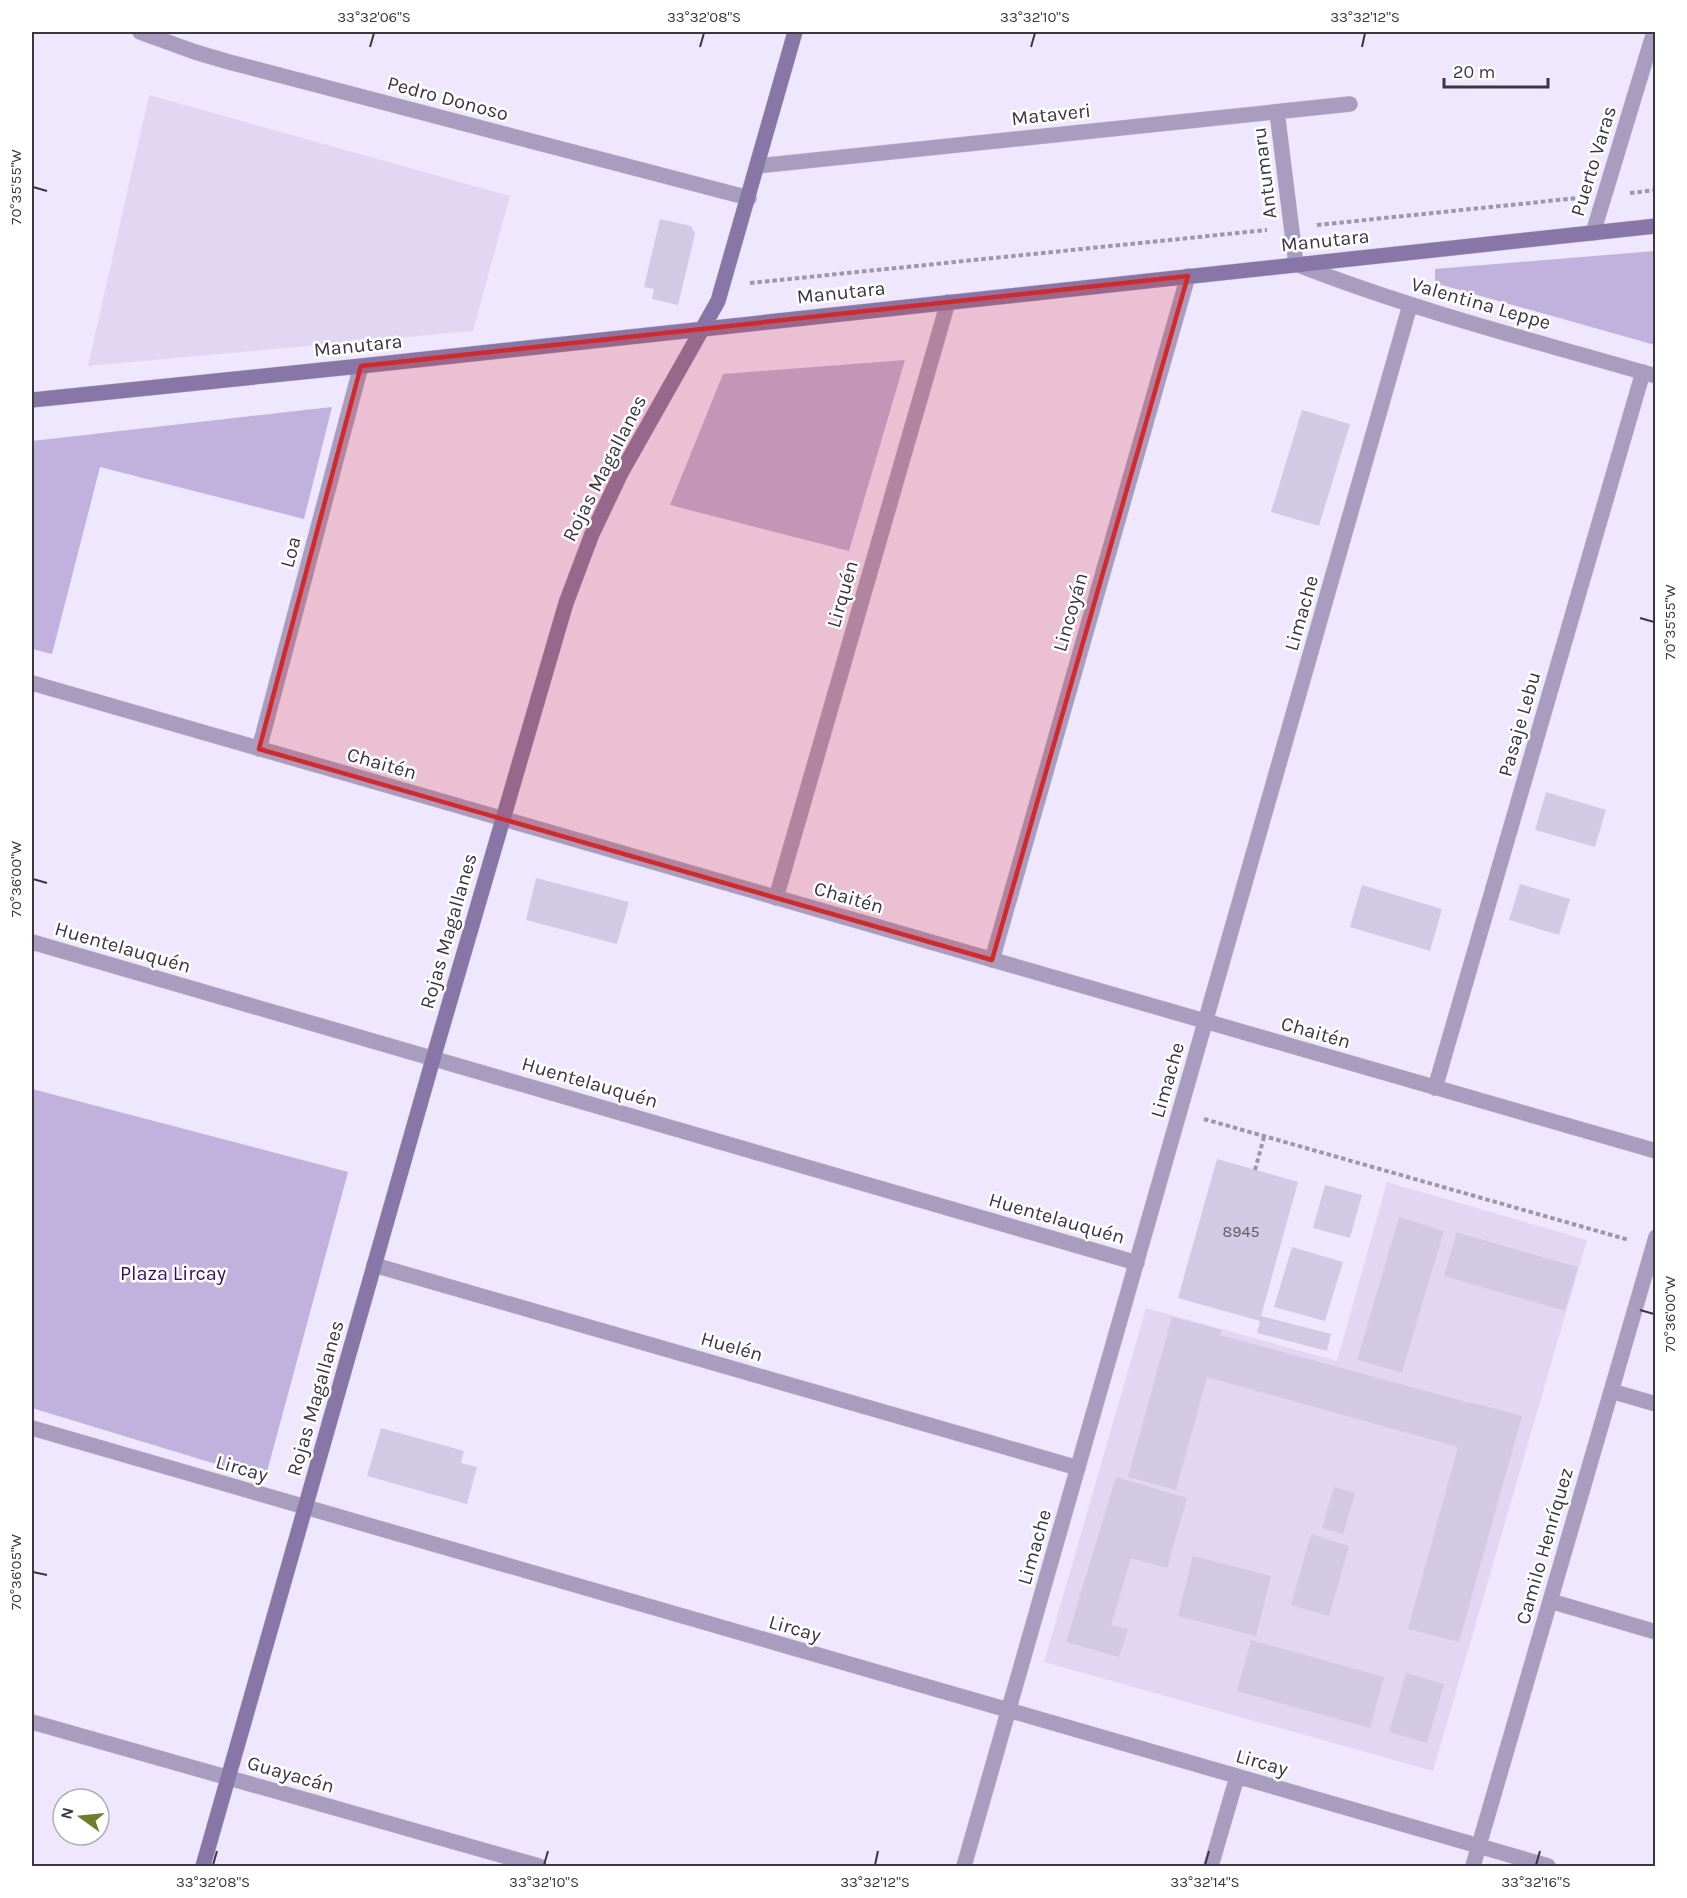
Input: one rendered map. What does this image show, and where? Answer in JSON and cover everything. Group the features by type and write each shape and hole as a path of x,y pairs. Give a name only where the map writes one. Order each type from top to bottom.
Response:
{"main road":[{"name":"Rojas Magallanes","path":"203,1866 433,1059 566,603 592,534 621,473 718,301 795,32"},
{"name":"Manutara","path":"32,400 1656,226"}],"street":[{"name":"Pedro Donoso","path":"140,32 228,62 748,198"},
{"name":"Puerto Varas","path":"1593,233 1654,32"},
{"name":"Mataveri","path":"758,166 1350,104"},
{"name":"Antumaru","path":"1277,111 1296,264"},
{"name":"Valentina Leppe","path":"1296,264 1352,287 1649,374"},
{"name":"Lincoyán","path":"992,960 1188,276"},
{"name":"Lirquén","path":"776,898 948,302"},
{"name":"Limache","path":"964,1866 1410,304"},
{"name":"Loa","path":"259,748 361,366"},
{"name":"Pasaje Lebu","path":"1435,1088 1649,374"},
{"name":"Chaitén","path":"32,683 1656,1151"},
{"name":"Huentelauquén","path":"32,942 1137,1263"},
{"name":"Camilo Henríquez","path":"1473,1866 1654,1242"},
{"name":"Huelén","path":"374,1265 1078,1468"},
{"path":"1611,1391 1656,1404"},
{"name":"Lircay","path":"32,1428 305,1509 1548,1866"},
{"path":"1550,1601 1656,1632"},
{"name":"Guayacán","path":"32,1722 539,1866"},
{"path":"1211,1866 1236,1776"}],"path":[{"path":"724,284 751,284 1656,190"},
{"path":"1180,1112 1264,1137 1654,1242"},
{"path":"1255,1170 1264,1137"}],"highlighted area":[{"path":"1188,276 992,960 259,749 361,366"}],"shaded area":[{"path":"149,95 510,196 473,331 88,366"},
{"path":"1387,1182 1587,1240 1433,1771 1044,1662 1146,1308 1337,1361","holes":["1399,1218 1444,1231 1402,1373 1357,1360","1458,1232 1578,1267 1565,1311"]}],"green space":[{"path":"1655,251 1655,345 1435,283 1435,269"},
{"path":"905,360 849,551 670,505 723,374"},
{"path":"332,407 304,519 100,467 52,654 32,649 32,441"},
{"name":"Plaza Lircay","path":"32,1089 348,1172 265,1479 32,1408"}],"building":[{"path":"660,219 691,226 695,234 678,305 652,299 654,289 644,287"},
{"path":"1302,410 1350,424 1319,526 1271,512"},
{"path":"1546,792 1606,810 1595,847 1535,830"},
{"path":"536,878 629,902 617,944 526,920"},
{"path":"1520,884 1570,899 1559,935 1509,920"},
{"path":"1362,885 1442,909 1430,951 1350,927"},
{"path":"1217,1159 1298,1182 1261,1316 1331,1334 1327,1351 1257,1333 1260,1321 1178,1298"},
{"path":"1325,1185 1362,1195 1350,1238 1313,1228"},
{"path":"1399,1217 1444,1231 1402,1373 1357,1360"},
{"path":"1457,1232 1578,1267 1565,1311 1444,1276"},
{"path":"1292,1247 1343,1262 1325,1321 1274,1307"},
{"path":"1172,1317 1222,1330 1220,1335 1522,1416 1459,1642 1408,1629 1458,1447 1207,1377 1176,1490 1128,1477"},
{"path":"381,1428 464,1451 461,1463 477,1467 467,1504 367,1476"},
{"path":"1116,1477 1187,1498 1167,1568 1131,1558 1111,1625 1128,1629 1119,1657 1066,1642"},
{"path":"1334,1487 1355,1493 1343,1534 1322,1528"},
{"path":"1311,1534 1349,1546 1329,1616 1291,1605"},
{"path":"1193,1556 1271,1576 1256,1636 1178,1616"},
{"path":"1251,1640 1384,1677 1370,1728 1237,1691"},
{"path":"1406,1673 1444,1684 1427,1743 1389,1732"}]}
